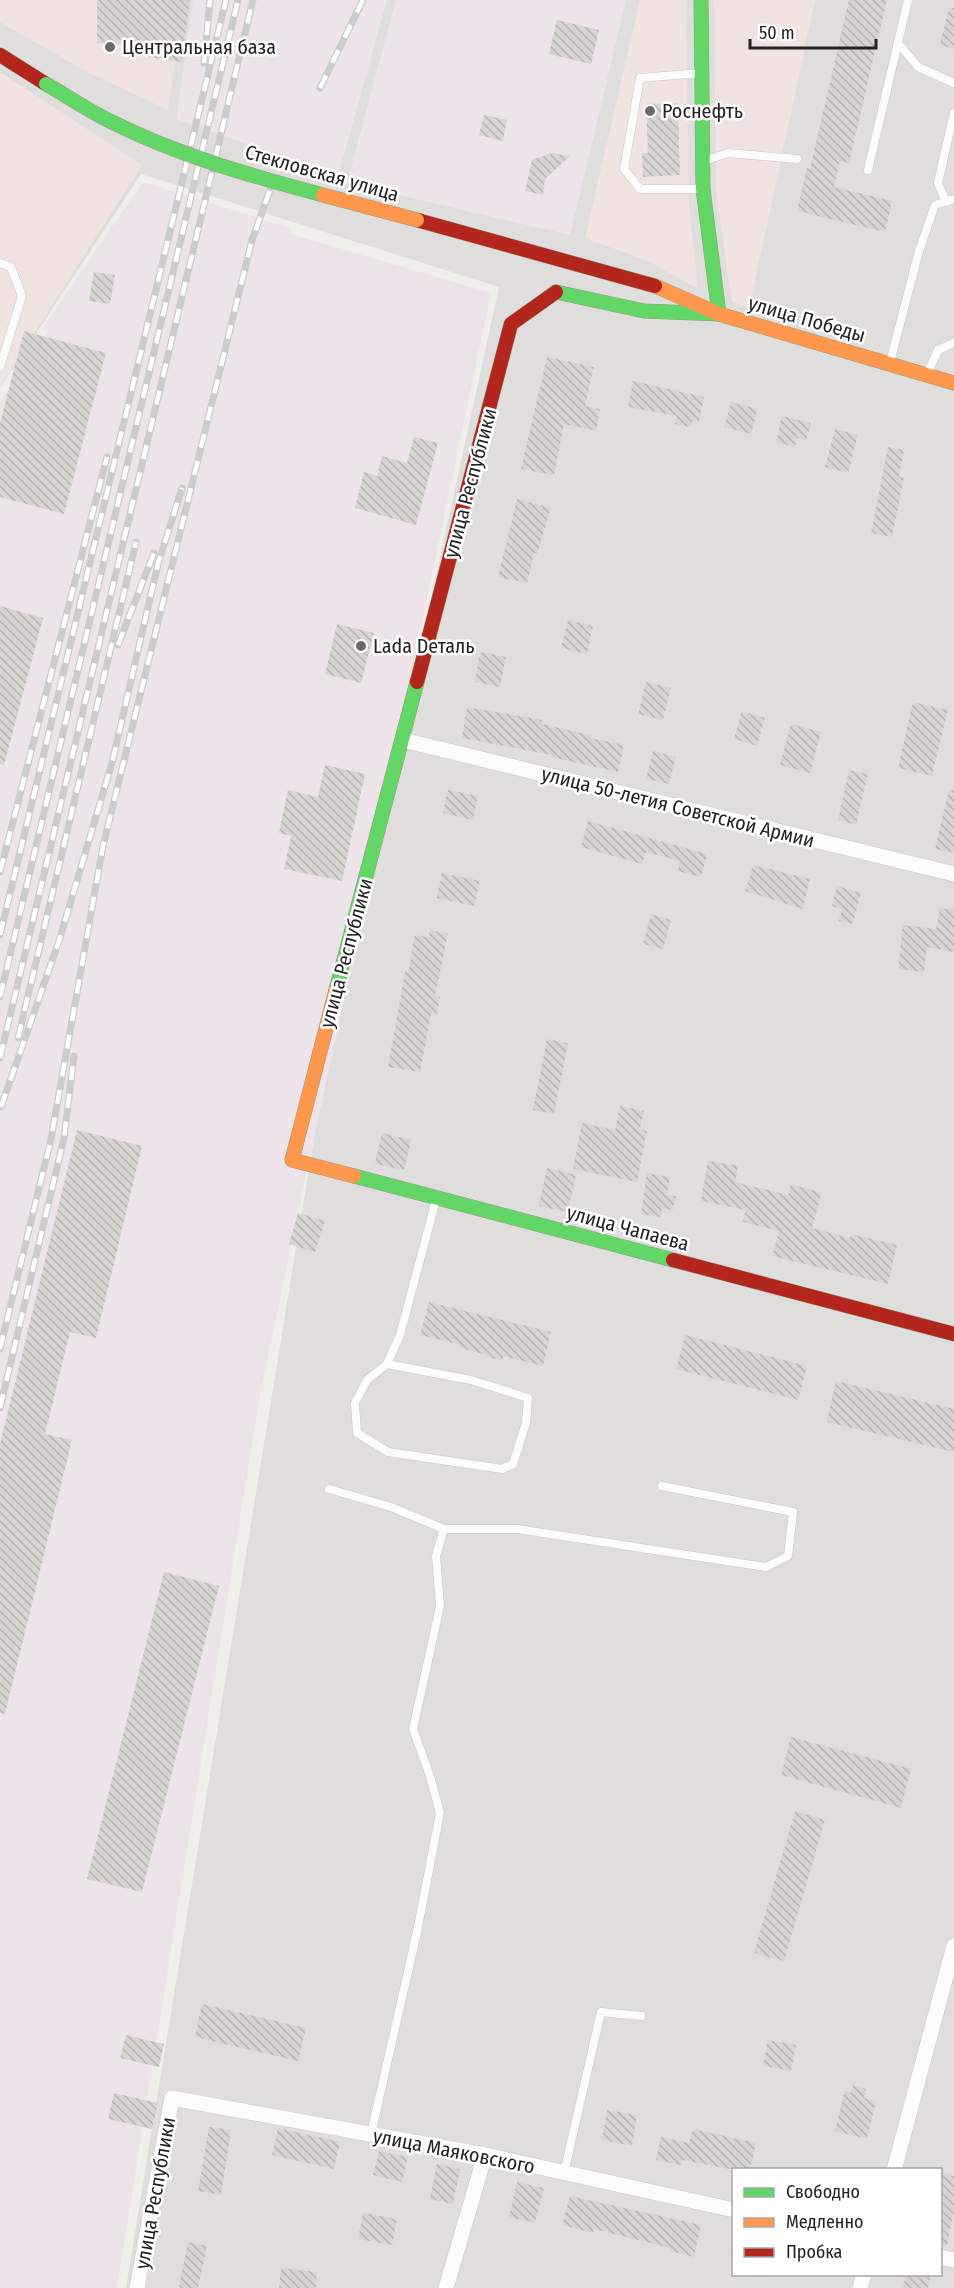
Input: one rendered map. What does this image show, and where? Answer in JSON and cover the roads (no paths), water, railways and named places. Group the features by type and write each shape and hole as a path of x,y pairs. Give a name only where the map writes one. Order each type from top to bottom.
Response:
{"street":[{"path":"701,0 703,189 719,314"},
{"name":"Стекловская улица","path":"0,55 113,123 237,170 651,284"},
{"name":"улица Победы","path":"651,284 719,314 954,383"},
{"name":"улица Республики","path":"292,1160 511,324 555,292 644,311 719,314"},
{"name":"улица 50-летия Советской Армии","path":"403,740 954,874"},
{"name":"улица Чапаева","path":"292,1160 954,1334"},
{"path":"894,2168 954,1946"},
{"name":"улица Республики","path":"137,2288 172,2098"},
{"name":"улица Маяковского","path":"172,2098 485,2155 732,2210"},
{"path":"446,2288 485,2155"}],"lane":[{"path":"868,170 908,0"},
{"path":"898,43 918,67 954,83"},
{"path":"701,73 640,78 624,169 640,189 703,189"},
{"path":"890,364 922,242 935,205 950,201 938,183 954,113"},
{"path":"702,161 728,153 797,159"},
{"path":"0,262 11,267 22,296 0,367"},
{"path":"927,375 938,350 954,343"},
{"path":"387,1364 471,1380 528,1398 526,1424 513,1464 502,1469 388,1452 357,1433 355,1403 366,1380 387,1364 400,1335 437,1198"},
{"path":"329,1489 391,1507 444,1529 517,1529 766,1567 788,1556 794,1512 662,1486"},
{"path":"371,2134 417,1932 440,1813 430,1776 413,1729 440,1606 436,1556 444,1529"},
{"path":"564,2173 601,2012 641,2016"}],"railway":[{"path":"204,63 210,0"},
{"path":"0,935 226,0"},
{"path":"0,997 238,0"},
{"path":"0,1058 253,0"},
{"path":"320,88 363,0"},
{"path":"0,1349 51,1139 103,846 252,240 270,190"},
{"path":"0,872 107,457"},
{"path":"1,1107 59,941 112,763 158,564 182,488"},
{"path":"18,1038 136,542"},
{"path":"118,645 154,553"},
{"path":"0,1408 64,1138 74,1056"}],"place":[{"name":"Центральная база","path":"110,47"},
{"name":"Роснефть","path":"650,111"},
{"name":"Lada Dеталь","path":"361,646"}]}
